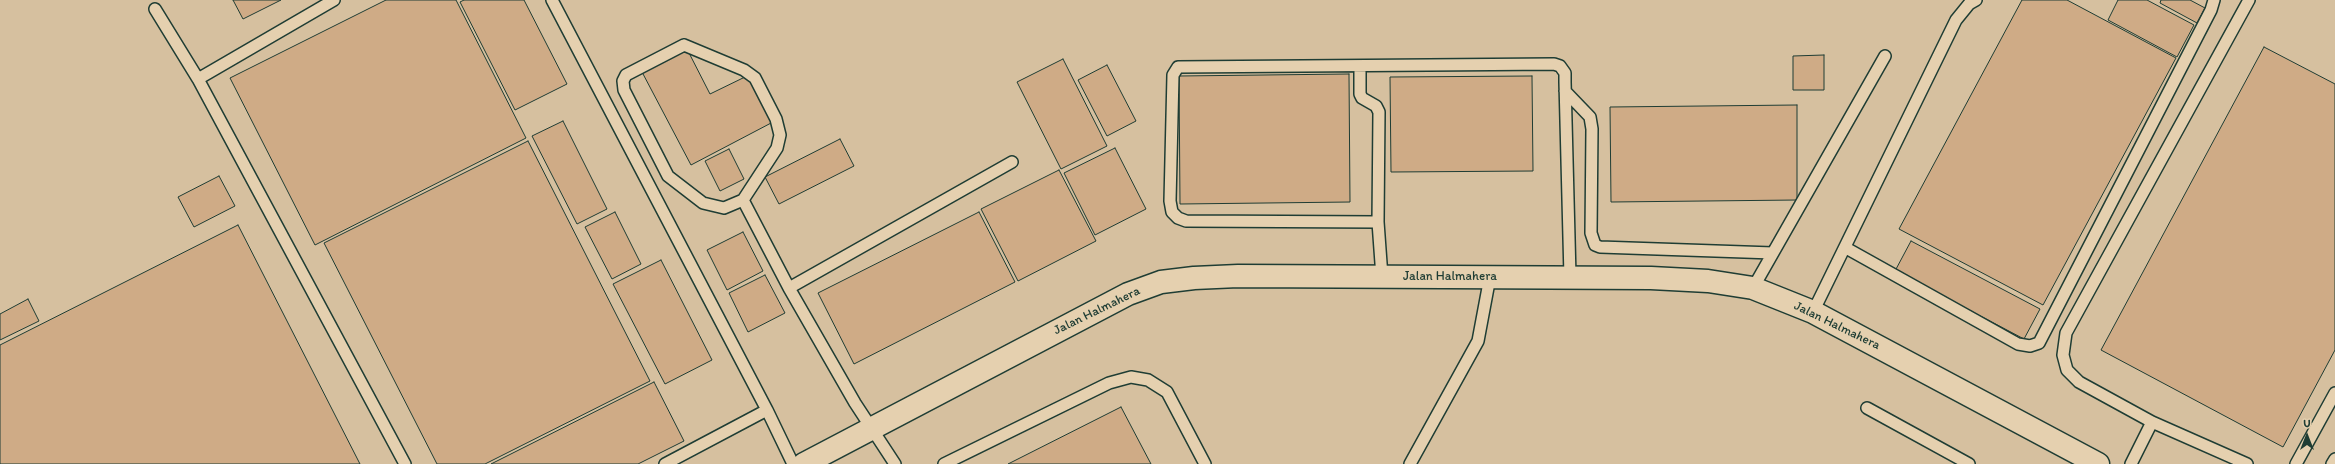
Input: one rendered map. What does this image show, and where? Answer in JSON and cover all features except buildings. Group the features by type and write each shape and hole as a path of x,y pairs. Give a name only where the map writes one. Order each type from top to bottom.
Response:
{"street":[{"name":"Jalan Halmahera","path":"804,464 1128,294 1161,282 1194,278 1238,276 1651,278 1708,281 1753,288 1813,312 2098,464"}],"lane":[{"path":"198,79 334,0"},
{"path":"552,0 767,410 793,464"},
{"path":"1813,312 1846,248 1956,20 1969,4 1976,0"},
{"path":"1846,248 2018,344 2030,346 2039,343 2207,17 2214,0"},
{"path":"2247,464 2152,422 2079,382 2066,370 2063,355 2066,333 2249,0"},
{"path":"155,9 198,79 405,464"},
{"path":"684,45 744,70 755,78 776,119 780,135 777,148 743,200 724,208 714,207 703,203 668,176 624,90 623,81 626,75 684,45"},
{"path":"1753,288 1884,56"},
{"path":"1378,222 1186,221 1178,218 1172,212 1170,201 1173,75 1178,67 1554,64 1560,66 1565,73 1570,277"},
{"path":"1360,66 1360,94 1362,98 1376,106 1379,112 1378,222 1382,277"},
{"path":"1565,91 1590,117 1592,129 1591,233 1595,245 1600,247 1774,252"},
{"path":"789,288 1012,162"},
{"path":"743,200 789,288 855,403 873,428 895,464"},
{"path":"1410,464 1478,341 1490,277"},
{"path":"944,464 1109,383 1130,377 1148,380 1167,392 1205,464"},
{"path":"2296,464 2335,393"},
{"path":"1867,408 1969,464"},
{"path":"665,464 767,410"},
{"path":"2131,464 2152,422"},
{"path":"2332,464 2335,459"}],"shaded area":[{"path":"0,0 2335,0 2335,464 0,464"}]}
